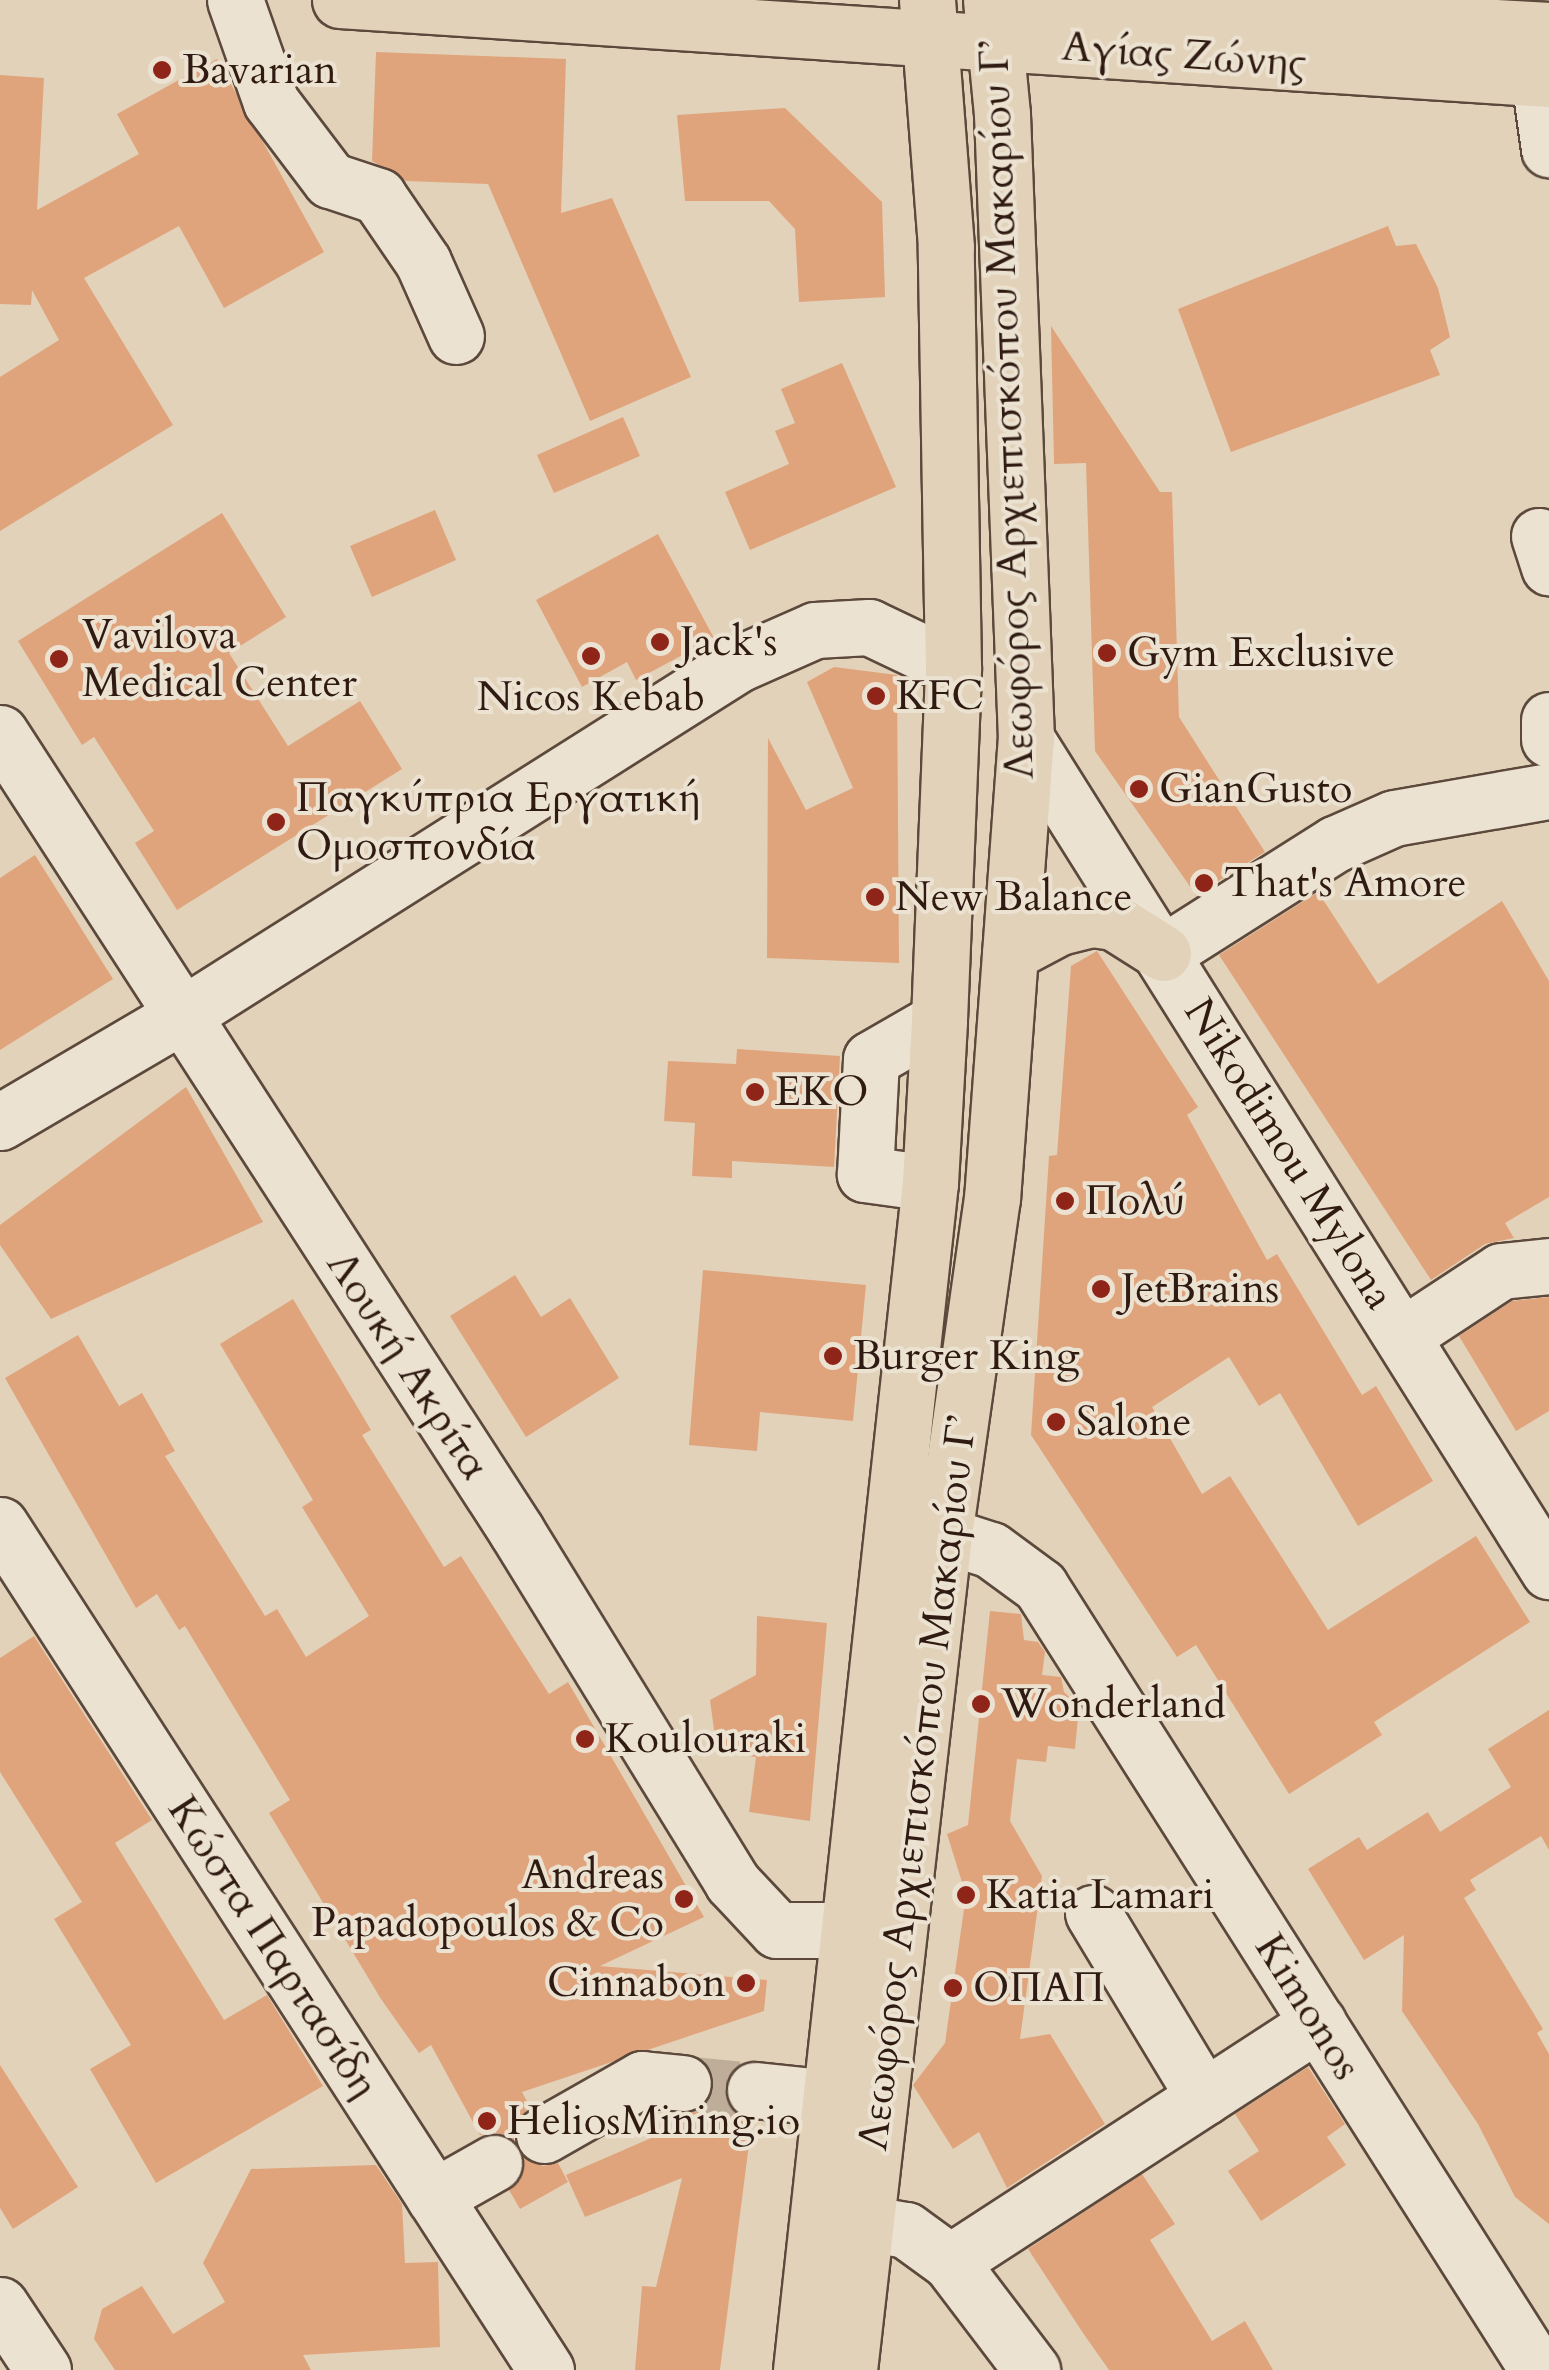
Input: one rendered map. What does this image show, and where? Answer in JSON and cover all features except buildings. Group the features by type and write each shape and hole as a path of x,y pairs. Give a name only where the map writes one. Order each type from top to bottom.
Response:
{"main road":[{"name":"Αγίας Ζώνης","path":"340,0 929,19 998,14 1546,63"},
{"name":"Λεωφόρος Αρχιεπισκόπου Μακαρίου Γ’","path":"800,2370 841,2218 992,1199 1026,740 998,14"},
{"name":"Λεωφόρος Αρχιεπισκόπου Μακαρίου Γ’","path":"849,2370 831,2098 930,1183 953,666 946,247 929,19"},
{"path":"1010,953 1058,926 1092,919 1114,922 1163,953"}],"street":[{"path":"235,0 271,102 330,180 378,196 423,262 456,336"},
{"path":"1546,63 1549,149"},
{"path":"0,1122 184,1014 738,664 815,630 869,627 953,666"},
{"name":"Λουκή Ακρίτα","path":"0,733 184,1014 732,1882 777,1930 852,1930"},
{"name":"Nikodimou Mylona","path":"1026,740 1549,1571"},
{"path":"1163,953 1335,844 1394,818 1549,791"},
{"path":"1402,1336 1501,1271 1549,1266"},
{"name":"Κώστα Παρτασίδη","path":"0,1524 546,2370"},
{"name":"Kimonos","path":"944,1536 991,1550 1040,1586 1538,2370"},
{"path":"1093,1913 1204,2097"},
{"path":"950,2262 1318,2023"},
{"path":"544,2135 642,2079 683,2083"},
{"path":"755,2090 831,2098"},
{"path":"434,2197 494,2163"},
{"path":"841,2218 906,2230 950,2262 1032,2370"},
{"path":"0,2305 43,2370"}],"tunnel":[{"path":"683,2083 755,2090"}],"place":[{"name":"Bavarian","path":"162,70"},
{"name":"Jack's","path":"660,642"},
{"name":"Gym Exclusive","path":"1107,653"},
{"name":"Nicos Kebab","path":"591,656"},
{"name":"Vavilova Medical Center","path":"59,659"},
{"name":"KFC","path":"876,696"},
{"name":"GianGusto","path":"1139,789"},
{"name":"Παγκύπρια Εργατική Ομοσπονδία","path":"276,822"},
{"name":"That's Amore","path":"1204,883"},
{"name":"New Balance","path":"875,897"},
{"name":"EKO","path":"755,1092"},
{"name":"Πολύ","path":"1065,1201"},
{"name":"JetBrains","path":"1101,1289"},
{"name":"Burger King","path":"833,1356"},
{"name":"Salone","path":"1056,1422"},
{"name":"Wonderland","path":"981,1704"},
{"name":"Koulouraki","path":"585,1739"},
{"name":"Katia Lamari","path":"966,1895"},
{"name":"Andreas Papadopoulos & Co","path":"684,1899"},
{"name":"Cinnabon","path":"746,1983"},
{"name":"ΟΠΑΠ","path":"953,1988"},
{"name":"HeliosMining.io","path":"487,2121"}]}
